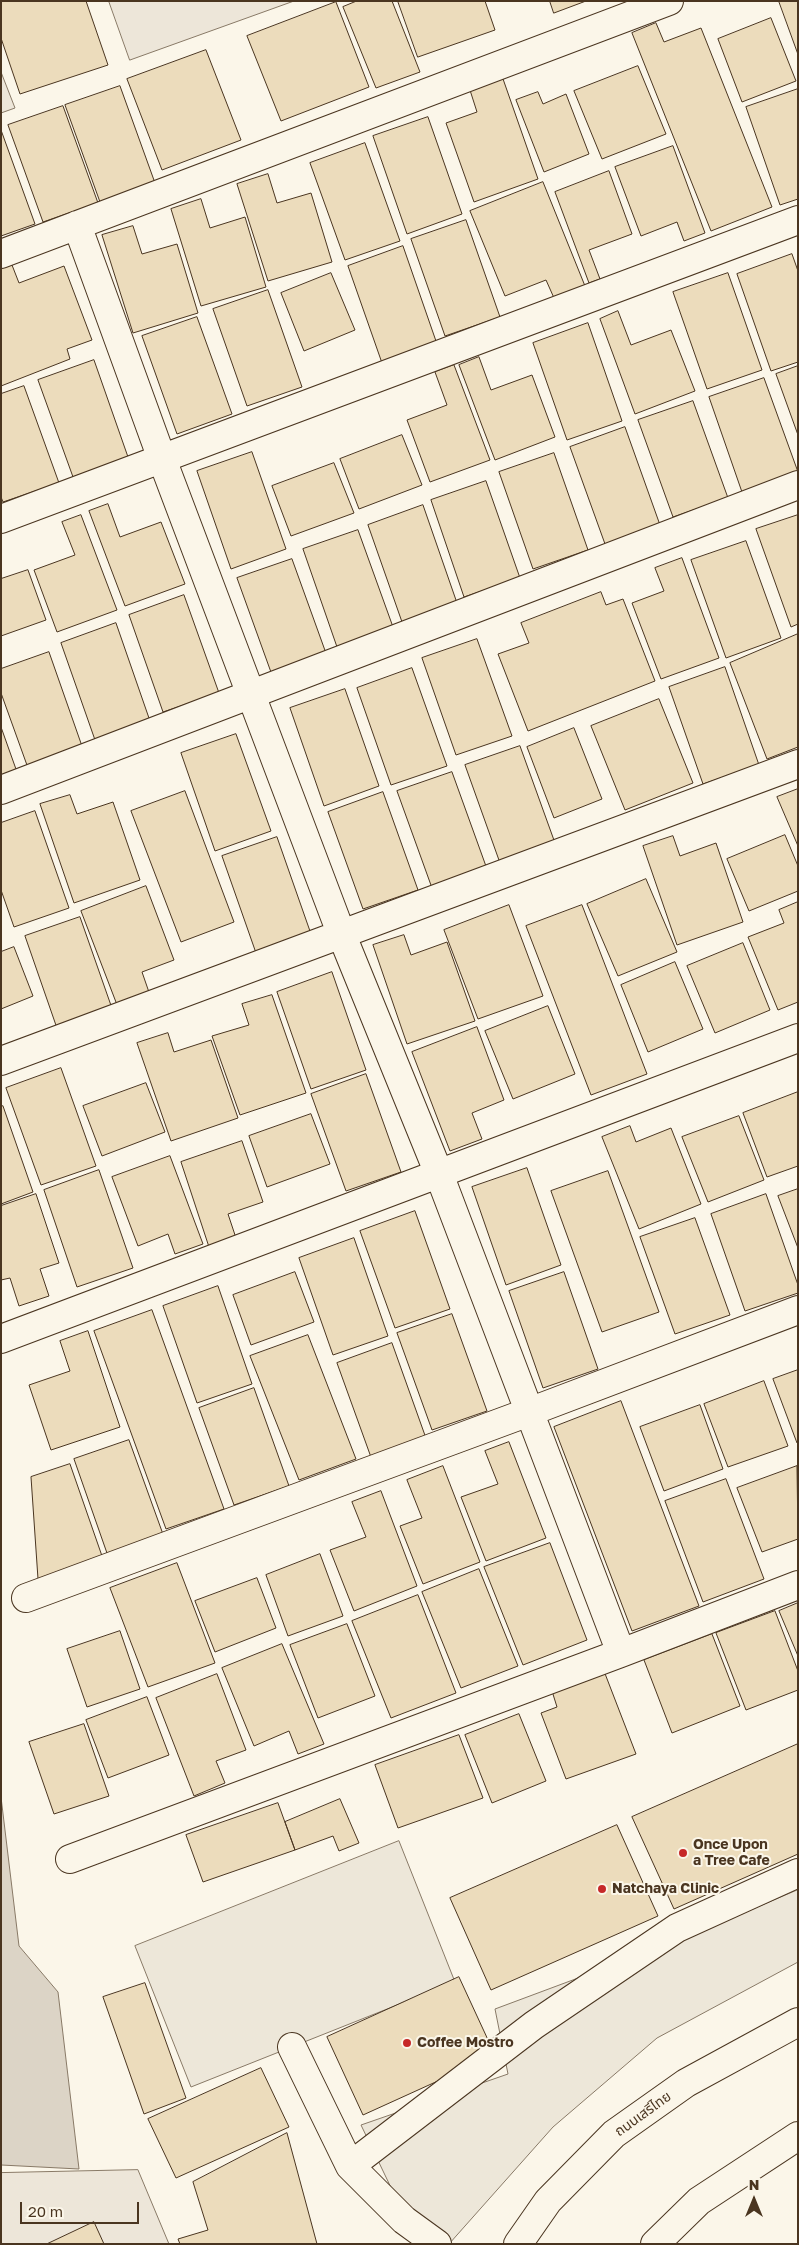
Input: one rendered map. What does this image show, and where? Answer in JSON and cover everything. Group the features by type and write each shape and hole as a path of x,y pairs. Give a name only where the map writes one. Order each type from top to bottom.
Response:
{"street":[{"path":"1,254 669,1"},
{"path":"1,519 798,220"},
{"path":"78,225 162,459 341,933 440,1174 528,1412 621,1653"},
{"path":"1,790 250,693 798,485"},
{"path":"1,1061 798,764"},
{"path":"1,1338 798,1038"},
{"path":"26,1598 798,1310"},
{"path":"70,1858 621,1653 798,1585"},
{"path":"350,2166 534,2025 676,1928 798,1873"},
{"name":"ถนนเสรีไทย","path":"518,2244 548,2201 614,2134 686,2083 798,2022"},
{"path":"292,2047 350,2166 404,2220 437,2244"},
{"path":"655,2244 699,2201 798,2136"}],"shaded area":[{"path":"109,1 294,1 130,60"},
{"path":"1,72 15,108 1,113"},
{"path":"1,1797 19,1946 58,1992 79,2169 1,2165"},
{"path":"399,1841 455,1982 191,2087 135,1946"},
{"path":"798,1890 798,1962 657,2038 553,2127 449,2244 418,2244 361,2125 508,2074 495,2009 680,1940"},
{"path":"138,2170 169,2244 1,2244 1,2173"}],"building":[{"path":"1,1 86,1 108,65 20,94 1,38"},
{"path":"357,1 392,1 420,72 376,88 343,7"},
{"path":"398,1 485,1 495,30 418,57"},
{"path":"550,1 586,1 554,13"},
{"path":"779,1 798,1 798,54"},
{"path":"336,2 369,87 281,121 247,36"},
{"path":"771,18 796,81 742,102 718,39"},
{"path":"656,23 664,42 701,28 772,207 711,231 632,33"},
{"path":"206,50 241,140 162,170 127,79"},
{"path":"638,66 666,134 602,159 574,91"},
{"path":"502,76 538,179 474,202 446,123 477,112 469,87"},
{"path":"120,86 155,183 100,202 65,105"},
{"path":"798,89 798,199 780,205 746,107"},
{"path":"538,92 543,104 566,94 589,154 544,172 516,100"},
{"path":"63,106 98,203 43,222 8,125"},
{"path":"428,117 462,214 407,234 373,136"},
{"path":"1,130 35,224 1,236"},
{"path":"365,143 400,241 345,260 310,163"},
{"path":"673,146 705,233 684,241 677,222 641,236 615,167"},
{"path":"609,171 632,234 589,250 600,279 589,283 555,192"},
{"path":"268,174 277,203 311,193 332,262 268,281 237,184"},
{"path":"543,182 585,286 554,298 546,280 505,296 470,211"},
{"path":"201,199 210,228 245,217 266,287 201,306 171,209"},
{"path":"466,220 500,317 445,336 411,239"},
{"path":"133,226 142,254 177,244 198,313 133,333 102,235"},
{"path":"403,246 437,344 382,363 348,266"},
{"path":"792,254 798,271 798,362 771,371 737,274"},
{"path":"12,265 19,283 64,266 92,340 67,349 70,359 1,386 1,269"},
{"path":"331,273 355,330 304,351 281,293"},
{"path":"728,273 762,370 707,389 673,292"},
{"path":"268,290 302,387 247,406 213,309"},
{"path":"618,311 631,345 671,330 695,391 635,414 600,319"},
{"path":"197,317 232,414 177,434 142,336"},
{"path":"588,323 622,421 567,440 533,343"},
{"path":"479,357 491,390 532,375 555,437 495,460 459,365"},
{"path":"94,360 128,457 73,477 38,380"},
{"path":"454,365 490,460 430,482 407,420 447,405 435,372"},
{"path":"798,366 798,435 776,374"},
{"path":"764,378 798,472 743,495 709,397"},
{"path":"24,386 59,483 3,502 1,497 1,394"},
{"path":"693,401 728,498 673,517 638,420"},
{"path":"625,427 660,525 605,544 570,447"},
{"path":"402,435 422,485 359,509 340,459"},
{"path":"252,452 286,549 231,569 197,471"},
{"path":"554,453 588,550 533,569 499,472"},
{"path":"334,463 354,513 291,536 272,486"},
{"path":"486,481 520,578 464,597 431,500"},
{"path":"108,504 120,537 161,522 185,584 125,606 89,511"},
{"path":"423,505 457,603 402,622 368,525"},
{"path":"81,515 117,610 57,632 34,570 75,555 62,522"},
{"path":"798,515 798,624 791,627 756,529"},
{"path":"358,530 393,627 337,647 303,549"},
{"path":"746,541 781,638 726,658 691,560"},
{"path":"682,558 719,658 661,679 632,603 664,591 655,568"},
{"path":"292,559 327,656 272,675 237,578"},
{"path":"28,570 46,620 1,636 1,579"},
{"path":"601,592 606,605 623,599 655,681 528,731 498,654 529,643 521,623"},
{"path":"184,595 219,693 163,712 129,615"},
{"path":"116,623 150,721 95,740 61,643"},
{"path":"798,634 798,747 767,759 730,663"},
{"path":"477,639 512,736 456,755 422,658"},
{"path":"49,652 83,749 28,768 1,693 1,669"},
{"path":"725,667 759,765 703,784 669,687"},
{"path":"412,668 447,766 391,785 357,688"},
{"path":"345,689 379,786 324,806 290,708"},
{"path":"659,699 693,783 625,810 591,726"},
{"path":"1,727 17,772 1,777"},
{"path":"574,728 602,799 554,818 527,747"},
{"path":"236,734 271,831 215,851 181,753"},
{"path":"520,746 555,843 500,863 465,765"},
{"path":"452,772 487,869 432,888 397,791"},
{"path":"798,789 798,846 777,797"},
{"path":"185,791 234,922 181,942 131,811"},
{"path":"383,792 418,890 363,909 328,812"},
{"path":"70,795 77,814 113,802 140,880 74,903 40,804"},
{"path":"35,811 69,908 14,927 1,890 1,823"},
{"path":"785,835 798,866 798,891 749,911 727,859"},
{"path":"673,836 680,856 716,843 743,922 677,945 643,846"},
{"path":"277,837 311,934 256,953 222,856"},
{"path":"646,879 677,952 618,976 587,904"},
{"path":"146,886 174,960 142,972 151,998 119,1010 81,911"},
{"path":"798,902 798,1002 778,1010 748,937 784,923 779,910"},
{"path":"509,905 543,996 478,1019 444,930"},
{"path":"582,905 647,1074 591,1095 526,926"},
{"path":"80,917 114,1014 59,1034 25,936"},
{"path":"404,935 411,955 447,942 475,1021 407,1044 373,945"},
{"path":"743,943 770,1010 715,1033 687,966"},
{"path":"14,947 33,996 1,1009 1,952"},
{"path":"675,962 703,1029 648,1052 621,985"},
{"path":"332,972 366,1070 311,1089 277,992"},
{"path":"272,995 306,1093 240,1115 212,1036 249,1025 242,1004"},
{"path":"548,1006 575,1074 513,1099 485,1031"},
{"path":"477,1027 504,1100 472,1113 482,1139 450,1151 412,1052"},
{"path":"168,1033 174,1052 211,1040 238,1118 171,1141 137,1043"},
{"path":"61,1068 96,1166 41,1185 6,1088"},
{"path":"366,1074 401,1172 346,1191 311,1094"},
{"path":"146,1083 165,1132 102,1156 83,1106"},
{"path":"798,1092 798,1166 767,1177 743,1113"},
{"path":"3,1106 33,1192 1,1204 1,1107"},
{"path":"311,1114 330,1164 267,1187 249,1136"},
{"path":"739,1116 764,1180 708,1202 682,1137"},
{"path":"630,1126 636,1142 671,1128 701,1204 639,1229 602,1137"},
{"path":"242,1141 263,1202 228,1214 236,1238 209,1247 181,1162"},
{"path":"170,1156 203,1244 175,1254 168,1234 138,1246 112,1177"},
{"path":"527,1168 561,1265 506,1285 472,1187"},
{"path":"99,1170 133,1268 77,1287 44,1190"},
{"path":"608,1171 659,1312 602,1332 551,1191"},
{"path":"798,1189 798,1248 778,1196"},
{"path":"36,1194 59,1263 40,1269 49,1296 19,1306 10,1278 1,1280 1,1206"},
{"path":"766,1194 798,1285 798,1293 745,1311 711,1214"},
{"path":"415,1211 450,1309 395,1328 360,1231"},
{"path":"695,1218 730,1315 675,1334 640,1237"},
{"path":"354,1238 388,1336 333,1355 299,1258"},
{"path":"295,1272 314,1322 251,1345 233,1295"},
{"path":"564,1272 598,1369 543,1388 509,1291"},
{"path":"218,1286 252,1384 197,1403 163,1306"},
{"path":"152,1310 224,1509 166,1529 94,1331"},
{"path":"452,1314 487,1411 432,1430 397,1333"},
{"path":"88,1331 120,1427 51,1450 29,1385 70,1371 60,1341"},
{"path":"308,1335 356,1459 299,1480 250,1356"},
{"path":"392,1343 427,1441 372,1460 337,1363"},
{"path":"798,1370 798,1443 797,1443 773,1379"},
{"path":"764,1381 788,1446 728,1467 704,1404"},
{"path":"254,1388 289,1486 234,1505 199,1408"},
{"path":"621,1401 699,1606 632,1631 554,1427"},
{"path":"700,1405 723,1469 664,1491 640,1427"},
{"path":"129,1440 164,1537 108,1556 74,1459"},
{"path":"509,1442 546,1538 486,1561 461,1497 498,1484 485,1451"},
{"path":"70,1464 102,1556 38,1579 31,1477"},
{"path":"443,1466 480,1562 423,1584 400,1526 422,1518 407,1480"},
{"path":"797,1466 798,1539 762,1552 737,1488"},
{"path":"726,1479 764,1579 703,1602 665,1501"},
{"path":"381,1491 417,1586 354,1611 330,1550 366,1537 352,1502"},
{"path":"550,1543 587,1640 523,1665 484,1567"},
{"path":"320,1554 343,1616 288,1636 266,1575"},
{"path":"177,1563 215,1663 148,1687 110,1588"},
{"path":"479,1569 518,1666 461,1688 422,1592"},
{"path":"257,1578 276,1628 215,1652 195,1601"},
{"path":"418,1595 456,1693 391,1718 352,1621"},
{"path":"798,1603 798,1656 779,1611"},
{"path":"775,1611 798,1671 798,1690 746,1710 716,1633"},
{"path":"347,1624 375,1696 318,1718 290,1645"},
{"path":"120,1631 140,1689 87,1707 67,1649"},
{"path":"712,1634 740,1706 672,1733 644,1660"},
{"path":"282,1644 324,1744 298,1754 289,1731 254,1746 222,1668"},
{"path":"604,1671 636,1754 566,1779 541,1713 557,1707 552,1691"},
{"path":"217,1674 246,1750 216,1761 225,1783 194,1796 156,1698"},
{"path":"147,1697 169,1755 108,1778 86,1720"},
{"path":"519,1714 546,1781 492,1803 465,1735"},
{"path":"84,1724 109,1796 54,1814 29,1742"},
{"path":"459,1735 483,1798 398,1828 375,1765"},
{"path":"798,1744 798,1854 674,1909 632,1817"},
{"path":"340,1799 359,1843 339,1851 333,1836 295,1850 285,1822"},
{"path":"278,1803 295,1850 203,1882 186,1835"},
{"path":"617,1825 658,1916 491,1990 450,1898"},
{"path":"459,1977 495,2055 363,2115 327,2037"},
{"path":"145,1983 186,2098 144,2114 103,1997"},
{"path":"261,2068 289,2127 176,2178 148,2119"},
{"path":"287,2133 317,2244 180,2244 178,2239 208,2230 193,2182"},
{"path":"94,2222 104,2244 47,2244"}],"place":[{"name":"Once Upon a Tree Cafe","path":"683,1853"},
{"name":"Natchaya Clinic","path":"602,1889"},
{"name":"Coffee Mostro","path":"407,2043"}]}
